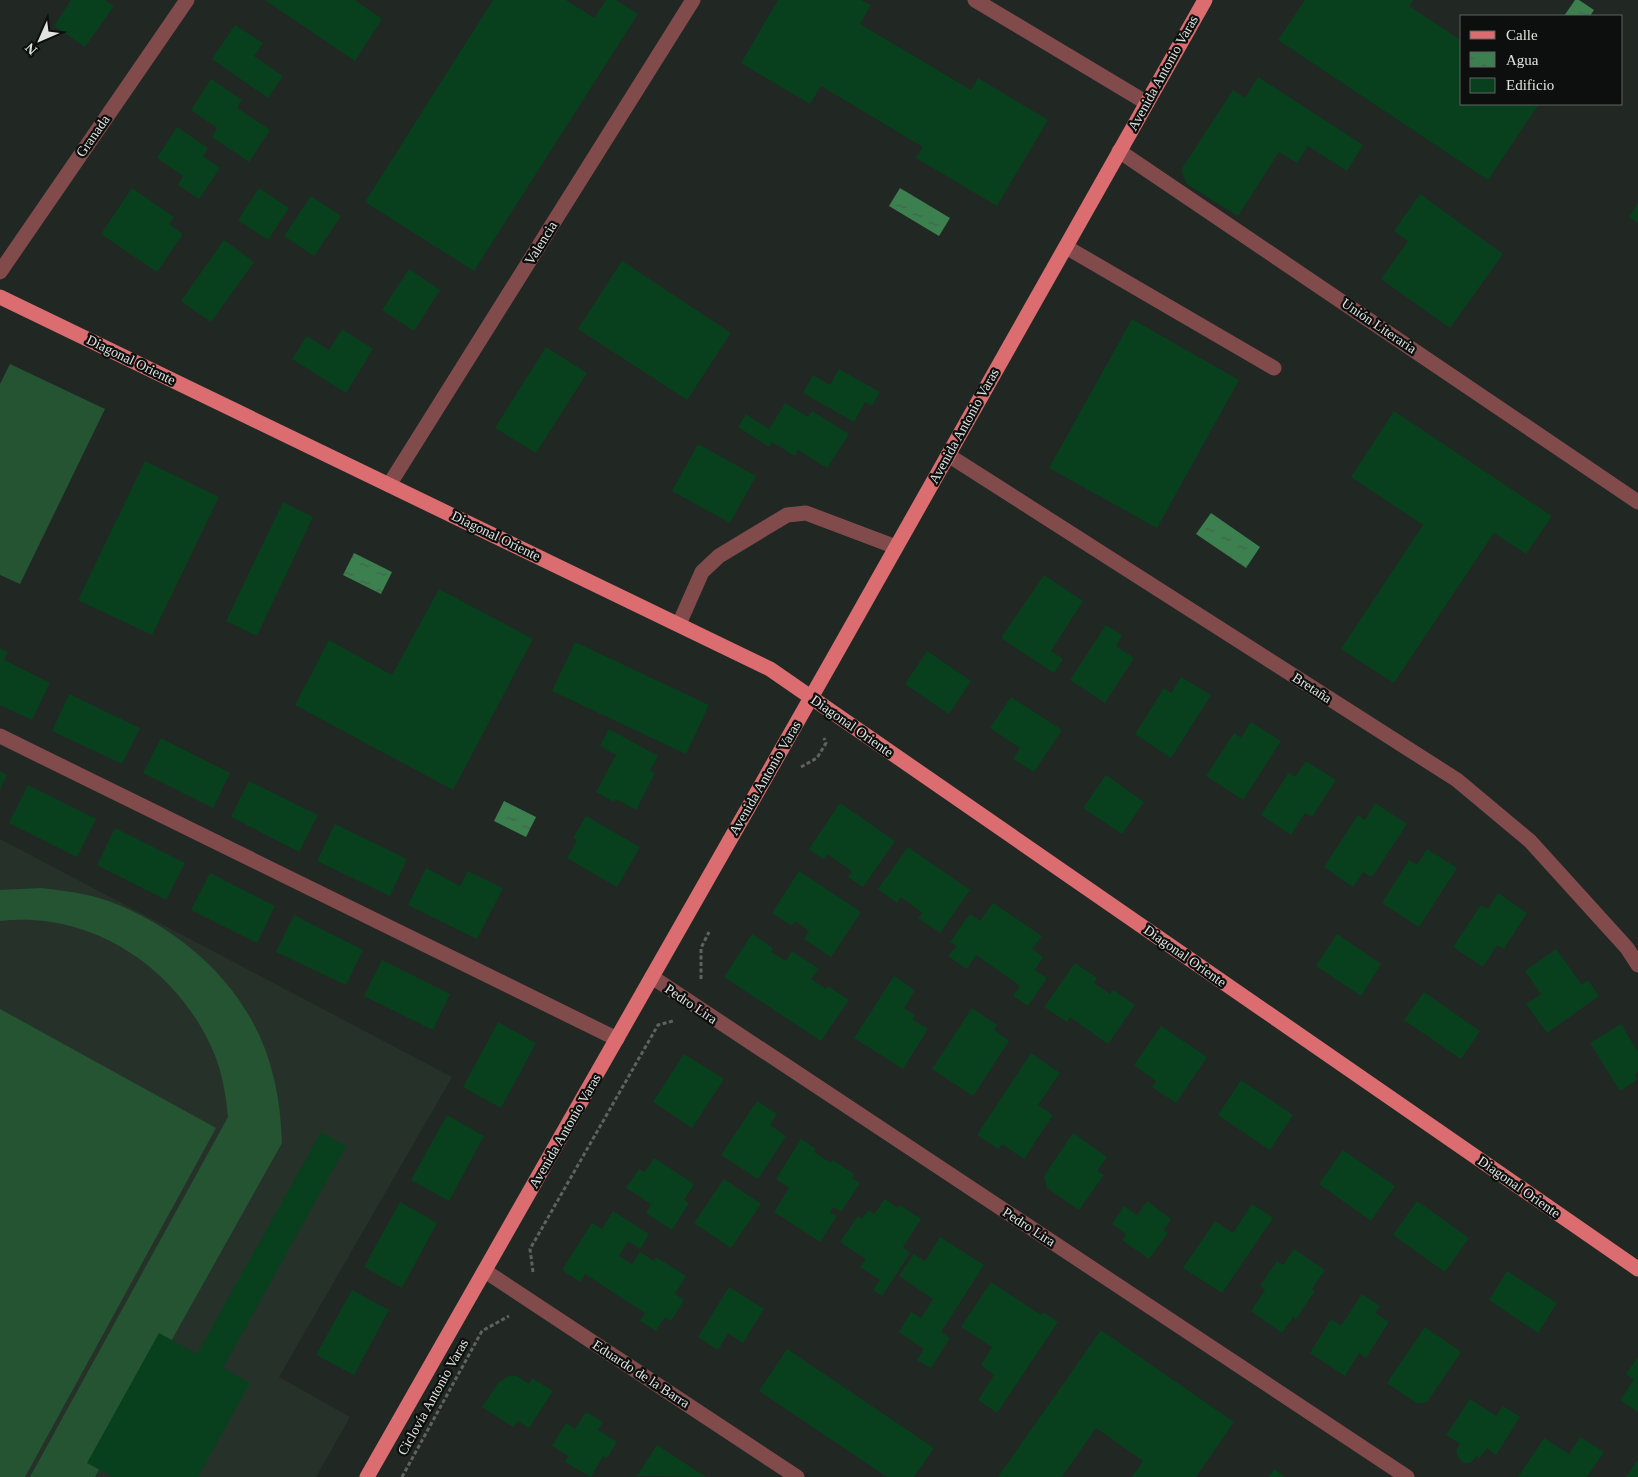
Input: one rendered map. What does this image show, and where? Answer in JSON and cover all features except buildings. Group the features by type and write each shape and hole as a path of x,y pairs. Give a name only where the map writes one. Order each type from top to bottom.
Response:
{"main road":[{"name":"Avenida Antonio Varas","path":"367,1477 812,697 1205,0"},
{"name":"Diagonal Oriente","path":"0,297 770,669 1638,1269"}],"street":[{"name":"Granada","path":"0,272 187,0"},
{"name":"Valencia","path":"389,485 693,0"},
{"path":"975,0 1147,103"},
{"name":"Unión Literaria","path":"1119,151 1638,502"},
{"path":"1066,247 1274,368"},
{"name":"Bretaña","path":"948,455 1457,780 1530,840 1627,948 1638,965"},
{"path":"679,624 702,572 719,556 787,515 806,513 896,547"},
{"path":"0,736 617,1039"},
{"name":"Pedro Lira","path":"652,977 1407,1477"},
{"name":"Eduardo de la Barra","path":"485,1271 797,1477"}],"path":[{"path":"801,768 817,758 826,744 812,697"},
{"name":"Ciclovía Antonio Varas","path":"402,1477 482,1331 510,1315 534,1275 530,1249 658,1025 680,1020 692,1004 701,986 701,948 710,930"}],"shaded area":[{"path":"10,364 105,409 20,584 0,575 0,384"},
{"path":"0,839 452,1077 279,1377 350,1417 316,1477 0,1477"},
{"path":"41,888 94,896 139,914 191,948 213,969 233,992 250,1018 264,1046 273,1075 280,1117 282,1143 95,1477 30,1477 228,1117 224,1087 216,1058 201,1027 181,998 158,974 130,953 101,937 69,926 35,920 0,921 0,890"},
{"path":"0,1009 216,1128 25,1477 0,1477"}],"water":[{"path":"1575,0 1579,0 1594,10 1591,15 1565,15"},
{"path":"900,188 950,218 939,236 889,206"},
{"path":"1211,513 1260,547 1246,568 1196,534"},
{"path":"354,553 392,572 381,594 343,575"},
{"path":"504,801 536,817 526,837 494,821"}]}
